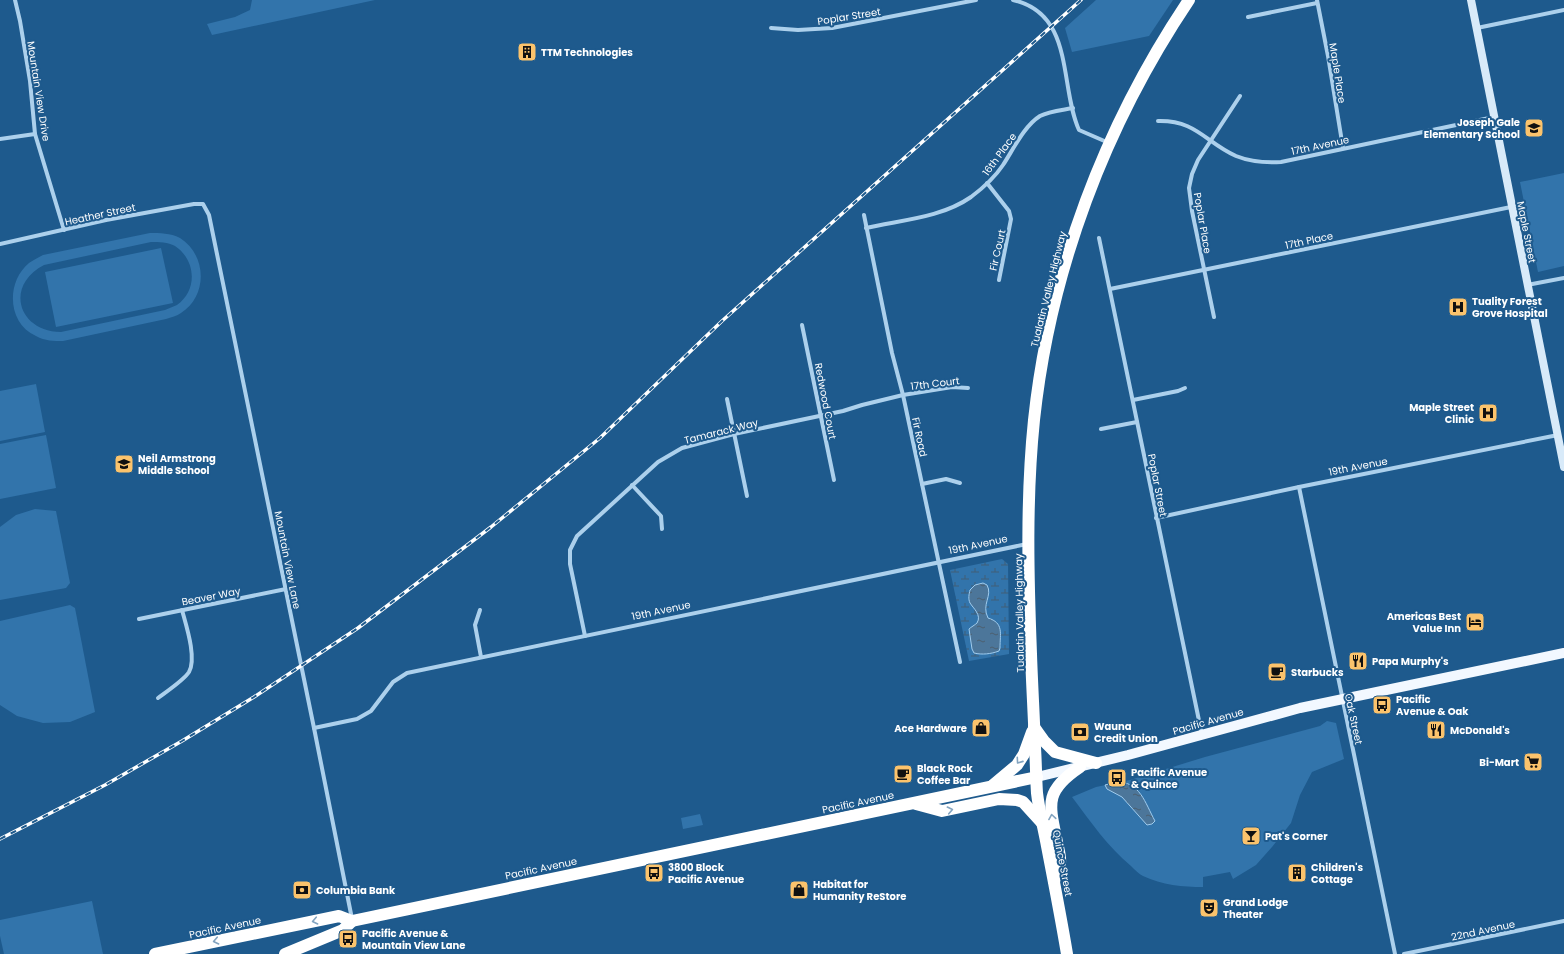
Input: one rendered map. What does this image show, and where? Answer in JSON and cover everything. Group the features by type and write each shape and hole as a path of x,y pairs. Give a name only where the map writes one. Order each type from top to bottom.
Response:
{"highway":[{"name":"Tualatin Valley Highway","path":"1037,777 1030,615 1030,482 1033,428 1047,338 1060,282 1075,233 1109,143 1132,95 1157,51 1189,0"},
{"path":"1034,727 1047,745 1055,752 1096,763"},
{"path":"993,786 1017,765 1024,754 1034,727"},
{"path":"1054,882 1060,862 1052,820 1051,801 1053,794 1067,775 1080,767"},
{"name":"Pacific Avenue","path":"155,954 339,916 352,921 1037,777"},
{"name":"Quince Street","path":"1037,777 1037,792 1067,954"},
{"path":"912,803 942,811 999,799 1016,800 1023,802 1043,824"},
{"path":"285,954 343,930 352,921"}],"main road":[{"name":"Pacific Avenue","path":"1037,777 1128,756 1279,713 1342,698 1564,653"}],"street":[{"name":"Mountain View Drive","path":"15,0 30,81 35,134 64,230"},
{"name":"Poplar Street","path":"771,28 798,30 832,28 976,0"},
{"path":"1012,0 1025,4 1038,12 1048,21 1061,48 1079,130 1109,143"},
{"name":"Maple Street","path":"1471,0 1527,285 1561,435 1564,467"},
{"path":"1248,17 1317,2"},
{"name":"Maple Place","path":"1317,2 1328,56 1343,148"},
{"path":"1476,28 1564,10"},
{"name":"Poplar Place","path":"1214,317 1203,270 1189,188 1195,167 1240,96"},
{"name":"16th Place","path":"866,228 931,215 952,207 970,197 987,183 999,170 1034,121 1046,114 1073,108"},
{"name":"17th Avenue","path":"1158,121 1169,121 1184,124 1235,155 1250,161 1264,163 1281,162 1494,117"},
{"path":"0,139 35,134"},
{"name":"Fir Court","path":"987,183 1009,211 1012,219 999,280"},
{"name":"Heather Street","path":"0,244 106,220 194,204 203,204"},
{"name":"Mountain View Lane","path":"203,204 210,215 352,921"},
{"name":"17th Place","path":"1110,288 1511,207"},
{"name":"Fir Road","path":"864,215 892,353 903,395 960,662"},
{"name":"Poplar Street","path":"1099,238 1202,734"},
{"path":"1527,285 1564,278"},
{"name":"Redwood Court","path":"802,324 834,480"},
{"name":"17th Court","path":"903,395 952,387 968,388"},
{"path":"1133,400 1178,391 1185,388"},
{"name":"Tamarack Way","path":"585,636 570,564 570,550 577,536 658,462 682,448 734,434 843,411 862,404 903,395"},
{"path":"727,399 747,496"},
{"path":"1101,429 1137,422"},
{"name":"19th Avenue","path":"1156,518 1299,487 1561,435"},
{"path":"922,484 946,480 960,483"},
{"path":"632,485 662,516 662,529"},
{"name":"Oak Street","path":"1299,487 1395,954"},
{"name":"19th Avenue","path":"314,728 357,719 371,711 393,682 407,673 1029,543"},
{"name":"Beaver Way","path":"139,619 286,589"},
{"path":"158,698 189,672 192,662 189,638 182,610"},
{"path":"480,610 475,625 481,657"},
{"name":"22nd Avenue","path":"1404,954 1564,921"}],"green space":[{"path":"252,0 375,0 212,35 207,24 235,17 250,10"},
{"path":"1096,0 1173,0 1149,36 1072,52 1065,28"},
{"path":"1564,173 1564,266 1538,272 1520,182"},
{"path":"150,233 169,234 180,238 189,245 195,254 201,276 200,286 190,306 178,315 166,319 63,341 46,340 39,338 26,330 19,322 13,302 13,291 16,281 22,271 29,263 43,255","holes":["151,242 166,243 175,246 187,259 192,275 191,283 184,299 177,305 165,310 61,332 46,330 34,324 26,316 21,306 21,295 24,284 32,274 44,265"]},
{"path":"161,248 173,303 56,327 45,272"},
{"path":"36,384 45,432 0,441 0,391"},
{"path":"46,435 56,488 0,499 0,444"},
{"path":"35,509 56,511 70,583 66,588 0,600 0,527 16,515"},
{"path":"1002,559 1008,564 1009,654 969,661 950,570"},
{"path":"70,605 75,608 95,712 70,722 43,723 17,716 0,705 0,621"},
{"path":"1327,721 1336,723 1344,759 1312,772 1300,795 1291,823 1256,865 1233,879 1230,872 1203,877 1203,887 1195,887 1165,883 1143,876 1123,859 1107,842 1072,797 1096,787 1130,780 1205,757 1320,726"},
{"path":"700,814 703,825 683,829 681,818"},
{"path":"92,901 103,954 4,954 0,936 0,920"}],"water":[{"path":"983,583 987,585 989,593 986,604 986,613 988,618 997,623 1000,629 1000,648 999,651 983,654 974,653 972,649 969,629 977,623 978,614 970,603 969,598 970,590 975,585"},
{"path":"1116,782 1131,785 1141,794 1155,821 1152,824 1147,825 1122,797 1107,789 1105,785"}],"railway":[{"path":"0,839 105,785 182,741 254,697 358,628 491,527 600,438 722,321 1081,0"}],"place":[{"name":"TTM Technologies","path":"527,52"},
{"name":"Joseph Gale Elementary School","path":"1534,128"},
{"name":"Tuality Forest Grove Hospital","path":"1458,307"},
{"name":"Maple Street Clinic","path":"1488,413"},
{"name":"Neil Armstrong Middle School","path":"124,464"},
{"name":"Americas Best Value Inn","path":"1475,622"},
{"name":"Papa Murphy's","path":"1358,661"},
{"name":"Starbucks","path":"1277,672"},
{"name":"Pacific Avenue & Oak","path":"1382,705"},
{"name":"Ace Hardware","path":"981,728"},
{"name":"McDonald's","path":"1436,730"},
{"name":"Wauna Credit Union","path":"1080,732"},
{"name":"Bi-Mart","path":"1533,762"},
{"name":"Black Rock Coffee Bar","path":"903,774"},
{"name":"Pacific Avenue & Quince","path":"1117,778"},
{"name":"Pat's Corner","path":"1251,836"},
{"name":"3800 Block Pacific Avenue","path":"654,873"},
{"name":"Children's Cottage","path":"1297,873"},
{"name":"Columbia Bank","path":"302,890"},
{"name":"Habitat for Humanity ReStore","path":"799,890"},
{"name":"Grand Lodge Theater","path":"1209,908"},
{"name":"Pacific Avenue & Mountain View Lane","path":"348,939"}]}
